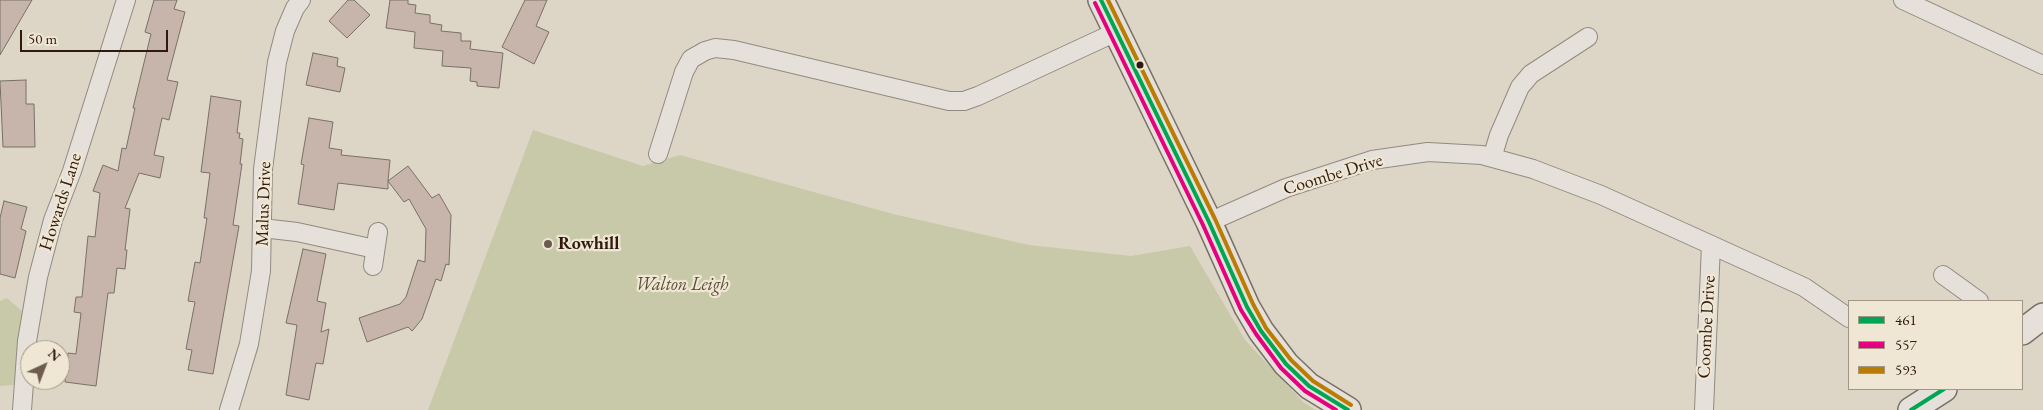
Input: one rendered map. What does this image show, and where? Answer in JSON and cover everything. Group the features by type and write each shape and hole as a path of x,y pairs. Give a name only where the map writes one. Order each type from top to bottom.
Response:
{"street":[{"name":"Howards Lane","path":"22,410 27,341 38,277 53,220 72,171 126,0"},
{"name":"Malus Drive","path":"229,410 249,344 261,271 263,169 277,62 284,31 301,0"},
{"path":"1101,0 1209,222 1247,307 1261,331 1286,364 1309,386 1348,410"},
{"path":"1903,0 2043,65"},
{"path":"658,154 684,72 691,60 705,51 715,48 734,50 948,101 964,101 1116,32"},
{"path":"1492,158 1499,134 1520,87 1531,74 1588,36"},
{"name":"Coombe Drive","path":"1209,222 1286,188 1372,160 1428,152 1482,155 1533,169 1601,195 1804,287 1848,317"},
{"path":"262,228 297,232 375,249"},
{"name":"Coombe Drive","path":"1704,410 1711,245"},
{"path":"1943,275 1978,300"},
{"path":"2023,331 2043,316"},
{"path":"1911,410 1942,390"}],"green space":[{"name":"Walton Leigh","path":"533,130 643,166 680,155 893,214 1029,245 1131,256 1190,246 1245,340 1303,402 1316,410 428,410"},
{"path":"7,298 22,311 14,385 0,386 0,301"}],"building":[{"path":"0,0 32,0 0,55"},
{"path":"154,0 177,0 174,9 185,12 167,80 178,82 169,120 162,118 154,155 164,157 160,178 139,173 125,208 130,209 125,250 127,250 125,269 117,268 114,293 108,293 96,386 70,383 70,353 76,354 81,313 74,312 76,297 82,297 88,236 95,237 100,193 93,191 103,165 118,171 122,148 126,149 135,108 133,108 151,34 145,32"},
{"path":"348,0 354,0 370,15 347,38 329,21"},
{"path":"390,0 408,0 408,4 416,5 415,13 430,15 430,23 442,25 441,31 461,33 461,41 471,41 470,49 503,53 499,88 477,86 477,82 470,81 471,68 442,66 443,51 414,48 415,32 386,28"},
{"path":"525,0 547,0 536,26 549,32 534,64 502,47"},
{"path":"313,53 338,58 337,66 345,68 340,92 306,85"},
{"path":"26,80 26,104 34,104 35,147 3,147 0,81"},
{"path":"211,96 241,101 237,133 240,133 239,138 243,139 240,164 242,164 233,225 239,226 213,374 188,370 192,350 186,349 195,302 188,301 195,262 200,263 207,218 204,218 210,173 201,172"},
{"path":"309,118 333,122 329,148 342,150 341,155 390,160 388,189 338,183 334,210 298,204 304,165 301,164"},
{"path":"408,166 432,198 439,194 451,215 449,265 446,264 441,281 436,279 422,319 412,331 408,327 367,342 359,318 400,304 406,297 418,260 425,262 426,229 409,199 404,202 388,181"},
{"path":"4,201 27,207 21,229 26,231 15,278 0,274 0,218"},
{"path":"303,249 326,254 317,301 326,303 321,332 329,329 323,364 316,363 309,400 286,395 297,325 286,323"}],"transit line":[{"name":"461","path":"1101,0 1209,222 1247,307 1261,331 1286,364 1309,386 1348,410"},
{"name":"593","path":"1108,0 1266,328 1291,360 1313,381 1351,405"},
{"name":"557","path":"1095,3 1203,225 1241,310 1281,368 1305,391 1336,410"},
{"name":"461","path":"1911,410 1942,390"}],"place":[{"name":"Rowhill","path":"548,244"}]}
